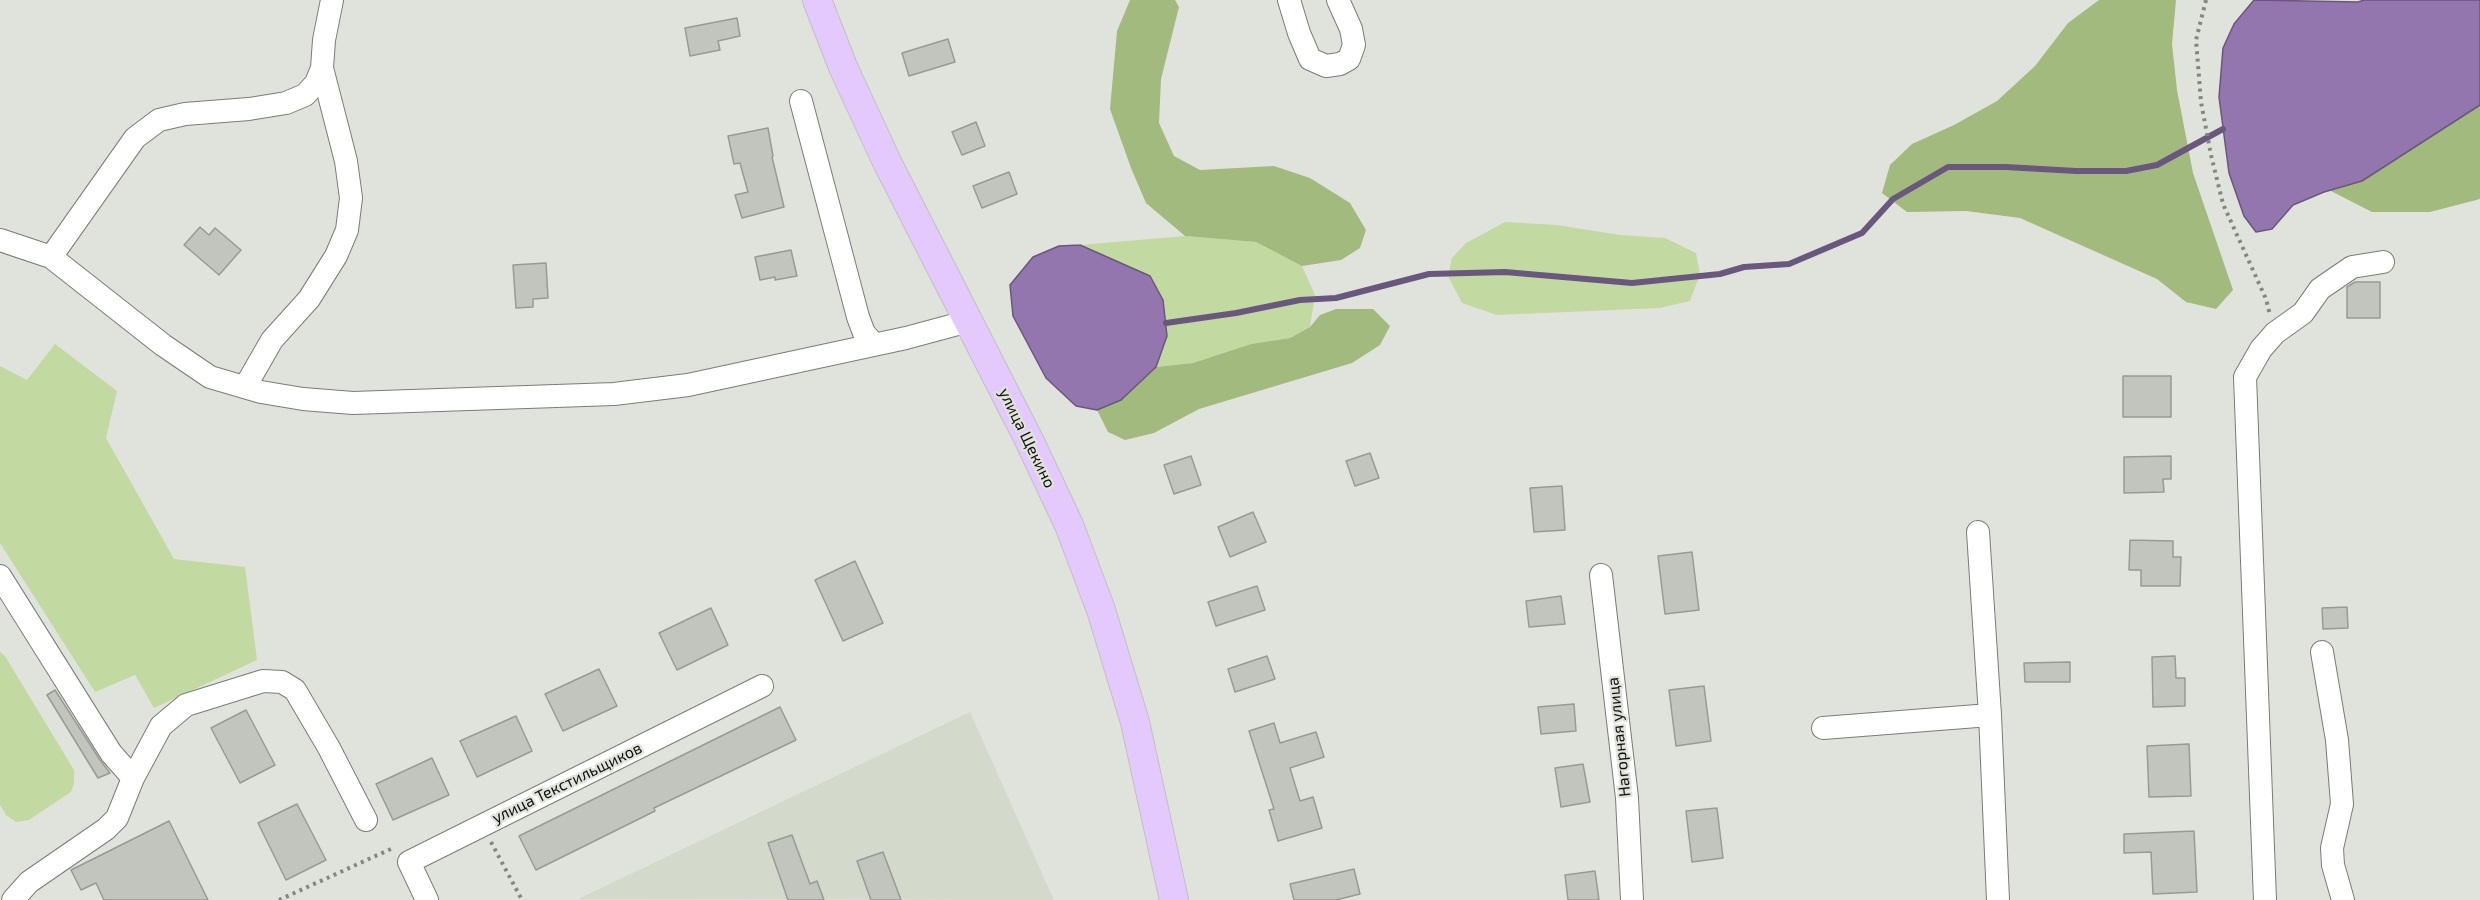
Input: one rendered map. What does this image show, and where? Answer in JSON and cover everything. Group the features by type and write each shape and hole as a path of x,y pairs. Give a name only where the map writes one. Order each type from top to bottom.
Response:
{"main road":[{"name":"улица Щекино","path":"817,0 843,67 887,162 1029,440 1059,504 1101,610 1135,722 1174,900"}],"street":[{"path":"244,387 272,340 309,299 336,256 347,230 351,198 322,68 324,40 332,0"},
{"path":"1289,0 1310,59 1326,66 1340,64 1349,59 1354,45 1351,29 1338,0"},
{"path":"51,257 135,138 159,120 185,114 249,109 286,103 304,95 316,83 322,68"},
{"path":"801,101 858,317 864,333 874,344"},
{"path":"0,240 51,257 163,345 210,377 244,387 303,399 352,403 614,394 688,385 969,321"},
{"path":"2265,900 2245,377 2275,333 2303,313 2320,289 2352,267 2383,262"},
{"path":"1978,532 1990,715 1998,900"},
{"name":"Нагорная улица","path":"1601,575 1627,798 1632,900"},
{"path":"0,576 111,753 133,778"},
{"path":"2322,652 2337,740 2342,804 2332,848 2332,865 2343,900"},
{"path":"13,900 29,882 106,829 117,818 133,778 160,726 186,705 263,681 282,682 295,690 329,748 366,820"},
{"name":"улица Текстильщиков","path":"426,900 409,862 762,686"},
{"path":"1823,728 1990,715"}],"path":[{"path":"2206,0 2196,40 2201,102 2211,154 2223,204 2266,300 2275,333"}],"shaded area":[{"path":"2254,0 2358,2 2364,0 2480,0 2480,105 2362,181 2324,192 2293,205 2272,229 2256,232 2244,216 2229,173 2219,97 2223,48 2234,24"},
{"path":"1080,245 1150,276 1163,300 1167,336 1156,367 1121,400 1097,410 1076,406 1046,378 1013,316 1010,285 1033,257 1059,246"},
{"path":"970,712 1054,900 578,899"}],"green space":[{"path":"1130,0 1175,0 1179,7 1161,79 1159,123 1174,156 1200,170 1274,166 1310,178 1350,203 1366,230 1360,248 1341,260 1302,266 1256,242 1185,236 1146,203 1110,109 1117,31"},
{"path":"2099,0 2176,0 2172,44 2177,90 2193,173 2233,290 2216,309 2186,302 2157,279 2020,218 1966,211 1907,212 1882,193 1890,165 1912,144 1954,125 1997,101 2035,66 2068,23"},
{"path":"2480,105 2480,199 2430,212 2372,212 2329,190 2362,181"},
{"path":"1505,222 1557,225 1620,235 1665,238 1696,253 1700,274 1690,301 1660,308 1497,315 1462,303 1448,276 1452,258 1466,243"},
{"path":"1185,236 1256,242 1302,266 1315,295 1310,327 1290,338 1251,344 1193,363 1156,367 1167,336 1163,300 1150,276 1080,245"},
{"path":"1336,309 1373,309 1390,326 1380,345 1352,363 1199,409 1154,433 1125,440 1108,432 1097,410 1121,400 1156,367 1193,363 1251,344 1290,338 1310,327 1320,315"},
{"path":"55,344 117,391 106,438 174,559 245,567 257,660 154,708 135,675 95,692 0,543 0,366 27,380"},
{"path":"0,652 5,656 74,770 71,792 29,820 16,822 6,815 0,805"}],"building":[{"path":"737,18 740,36 718,41 720,50 690,56 685,28"},
{"path":"948,39 955,62 909,76 902,53"},
{"path":"976,122 985,146 962,155 952,132"},
{"path":"768,128 772,157 784,207 742,218 735,195 748,192 740,163 734,164 728,136"},
{"path":"1009,172 1017,194 982,208 973,186"},
{"path":"200,227 209,235 215,228 241,250 219,275 184,245"},
{"path":"791,250 797,276 760,280 755,257"},
{"path":"546,263 548,298 533,299 533,307 516,308 513,265"},
{"path":"2355,282 2380,282 2380,318 2347,318 2347,287"},
{"path":"2123,376 2171,376 2171,417 2123,417"},
{"path":"1370,453 1379,478 1355,486 1346,461"},
{"path":"1191,456 1201,485 1174,494 1164,465"},
{"path":"2171,456 2171,479 2163,479 2164,492 2124,493 2124,457"},
{"path":"1562,486 1565,530 1534,532 1530,488"},
{"path":"1253,512 1266,542 1230,557 1218,527"},
{"path":"2130,540 2173,541 2173,557 2181,557 2180,586 2141,586 2141,570 2129,570"},
{"path":"1692,552 1699,610 1665,614 1658,556"},
{"path":"855,561 883,623 843,641 815,580"},
{"path":"1257,586 1265,610 1216,626 1208,602"},
{"path":"1561,596 1565,624 1529,627 1526,601"},
{"path":"2347,607 2348,628 2323,629 2322,608"},
{"path":"711,608 728,645 677,670 659,633"},
{"path":"1267,656 1275,679 1235,692 1228,669"},
{"path":"2175,656 2176,678 2185,678 2185,706 2153,707 2152,657"},
{"path":"2070,662 2070,682 2025,682 2024,663"},
{"path":"599,669 617,706 563,731 545,694"},
{"path":"1704,686 1711,741 1676,746 1669,690"},
{"path":"55,690 110,773 98,778 47,695"},
{"path":"1574,704 1576,731 1541,734 1538,707"},
{"path":"780,707 796,740 654,808 655,811 536,870 519,836"},
{"path":"246,710 275,765 240,783 211,728"},
{"path":"516,716 532,751 477,777 460,741"},
{"path":"1274,723 1280,743 1316,732 1324,757 1290,768 1300,801 1313,797 1322,828 1278,841 1269,810 1274,809 1249,731"},
{"path":"2189,744 2191,796 2149,797 2147,746"},
{"path":"432,758 449,795 393,820 376,784"},
{"path":"1583,764 1590,802 1561,807 1555,768"},
{"path":"297,804 326,860 286,880 258,823"},
{"path":"1717,808 1723,858 1692,862 1686,811"},
{"path":"169,821 208,900 104,900 96,883 81,890 71,870"},
{"path":"2194,831 2197,892 2153,894 2151,852 2124,853 2124,834"},
{"path":"792,835 810,884 817,881 824,900 788,900 768,843"},
{"path":"883,852 901,900 871,900 857,861"},
{"path":"1354,869 1360,894 1336,900 1294,900 1290,884"},
{"path":"1595,871 1599,900 1568,900 1565,875"}],"waterway":[{"path":"1166,323 1236,313 1300,300 1336,298 1429,274 1505,272 1632,283 1720,274 1744,267 1789,264 1862,233 1893,199 1948,167 2126,171 2157,165 2223,129"}]}
